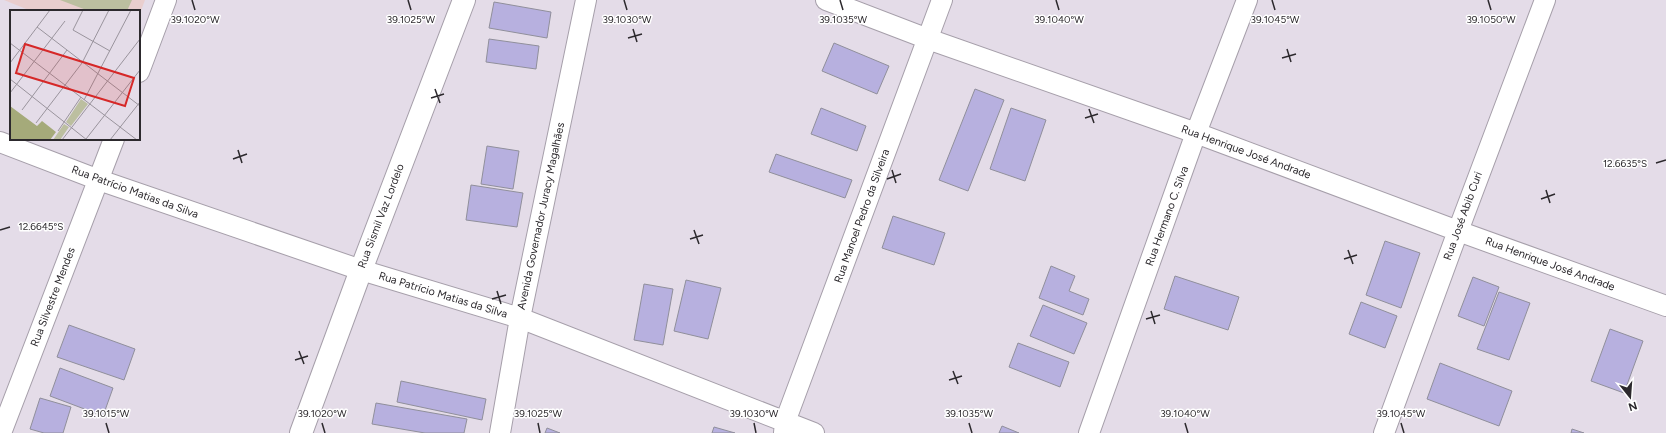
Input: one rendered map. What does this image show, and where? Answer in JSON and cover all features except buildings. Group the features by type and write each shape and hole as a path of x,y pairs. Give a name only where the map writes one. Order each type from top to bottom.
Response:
{"street":[{"path":"140,69 166,0"},
{"name":"Rua Sismil Vaz Lordelo","path":"300,433 464,0"},
{"name":"Avenida Governador Juracy Magalhães","path":"500,433 520,318 586,0"},
{"name":"Rua Henrique José Andrade","path":"826,0 928,39 1196,133 1458,231 1666,306"},
{"name":"Rua Manoel Pedro da Silveira","path":"784,427 942,0"},
{"name":"Rua Hermano C. Silva","path":"1089,433 1196,133 1247,0"},
{"name":"Rua José Abib Curi","path":"1384,433 1545,0"},
{"name":"Rua Silvestre Mendes","path":"1,433 114,140"},
{"name":"Rua Patrício Matias da Silva","path":"0,142 99,180 361,270 520,318 784,427 814,433"}],"shaded area":[{"path":"4,0 145,0 140,13 140,10 29,10"}],"green space":[{"path":"60,0 132,0 127,10 86,10"}]}
